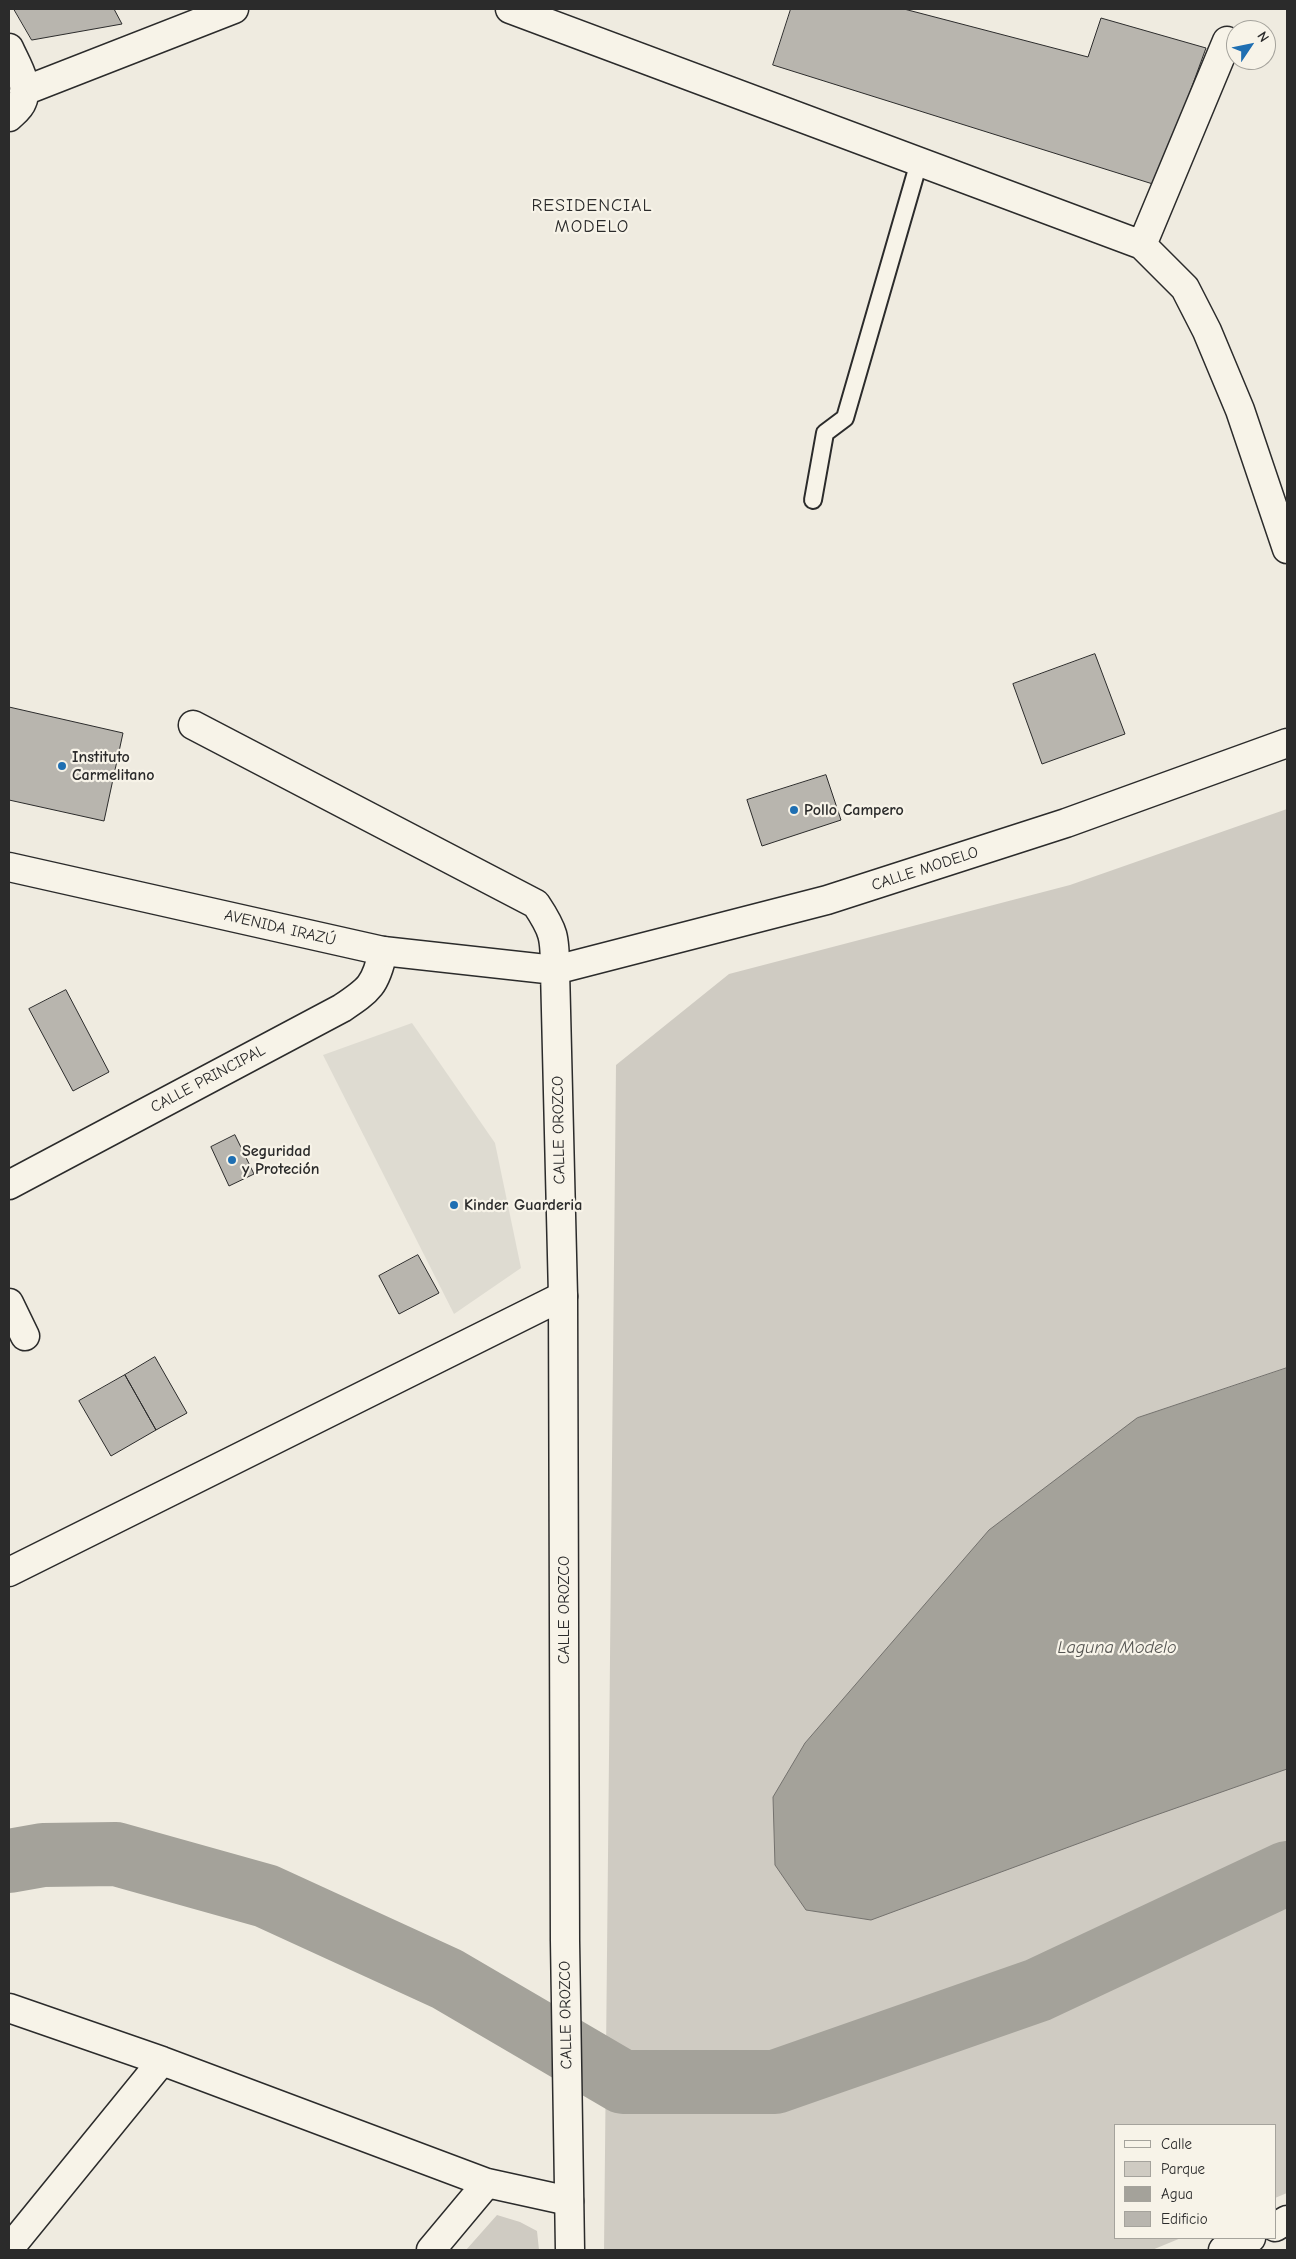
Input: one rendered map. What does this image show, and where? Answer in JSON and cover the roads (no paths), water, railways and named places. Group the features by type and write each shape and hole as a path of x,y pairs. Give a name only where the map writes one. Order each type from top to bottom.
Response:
{"street":[{"path":"24,91 234,9"},
{"path":"510,9 1142,245 1185,288 1207,331 1240,410 1287,549"},
{"path":"1142,245 1226,44"},
{"path":"9,48 23,76 24,91 22,103 9,117"},
{"name":"CALLE OROZCO","path":"193,725 536,904 551,927 555,950 563,1296 565,1941 570,2250"},
{"name":"CALLE MODELO","path":"555,970 827,900 1066,823 1287,743"},
{"name":"AVENIDA IRAZÚ","path":"9,867 383,951 555,970"},
{"name":"CALLE PRINCIPAL","path":"9,1185 342,1008 367,991 379,971 383,951"},
{"path":"9,1572 563,1296"},
{"path":"9,1303 25,1336"},
{"path":"9,2008 162,2061 487,2183 569,2201"},
{"path":"9,2249 162,2061"},
{"path":"431,2250 487,2183"}],"lane":[{"path":"813,500 825,433 845,418 919,162"}],"water":[{"name":"Laguna Modelo","path":"1287,1368 1287,1769 1142,1820 871,1920 806,1910 775,1865 773,1797 805,1743 989,1530 1137,1418"}],"waterway":[{"path":"9,1861 43,1855 116,1854 266,1896 447,1979 623,2082 775,2082 1038,1990 1287,1873"}],"place":[{"name":"Instituto Carmelitano","path":"62,766"},
{"name":"Pollo Campero","path":"794,810"},
{"name":"Seguridad y Proteción","path":"232,1160"},
{"name":"Kinder Guarderia","path":"454,1205"}],"district":[{"name":"RESIDENCIAL MODELO","path":"592,216"}]}
